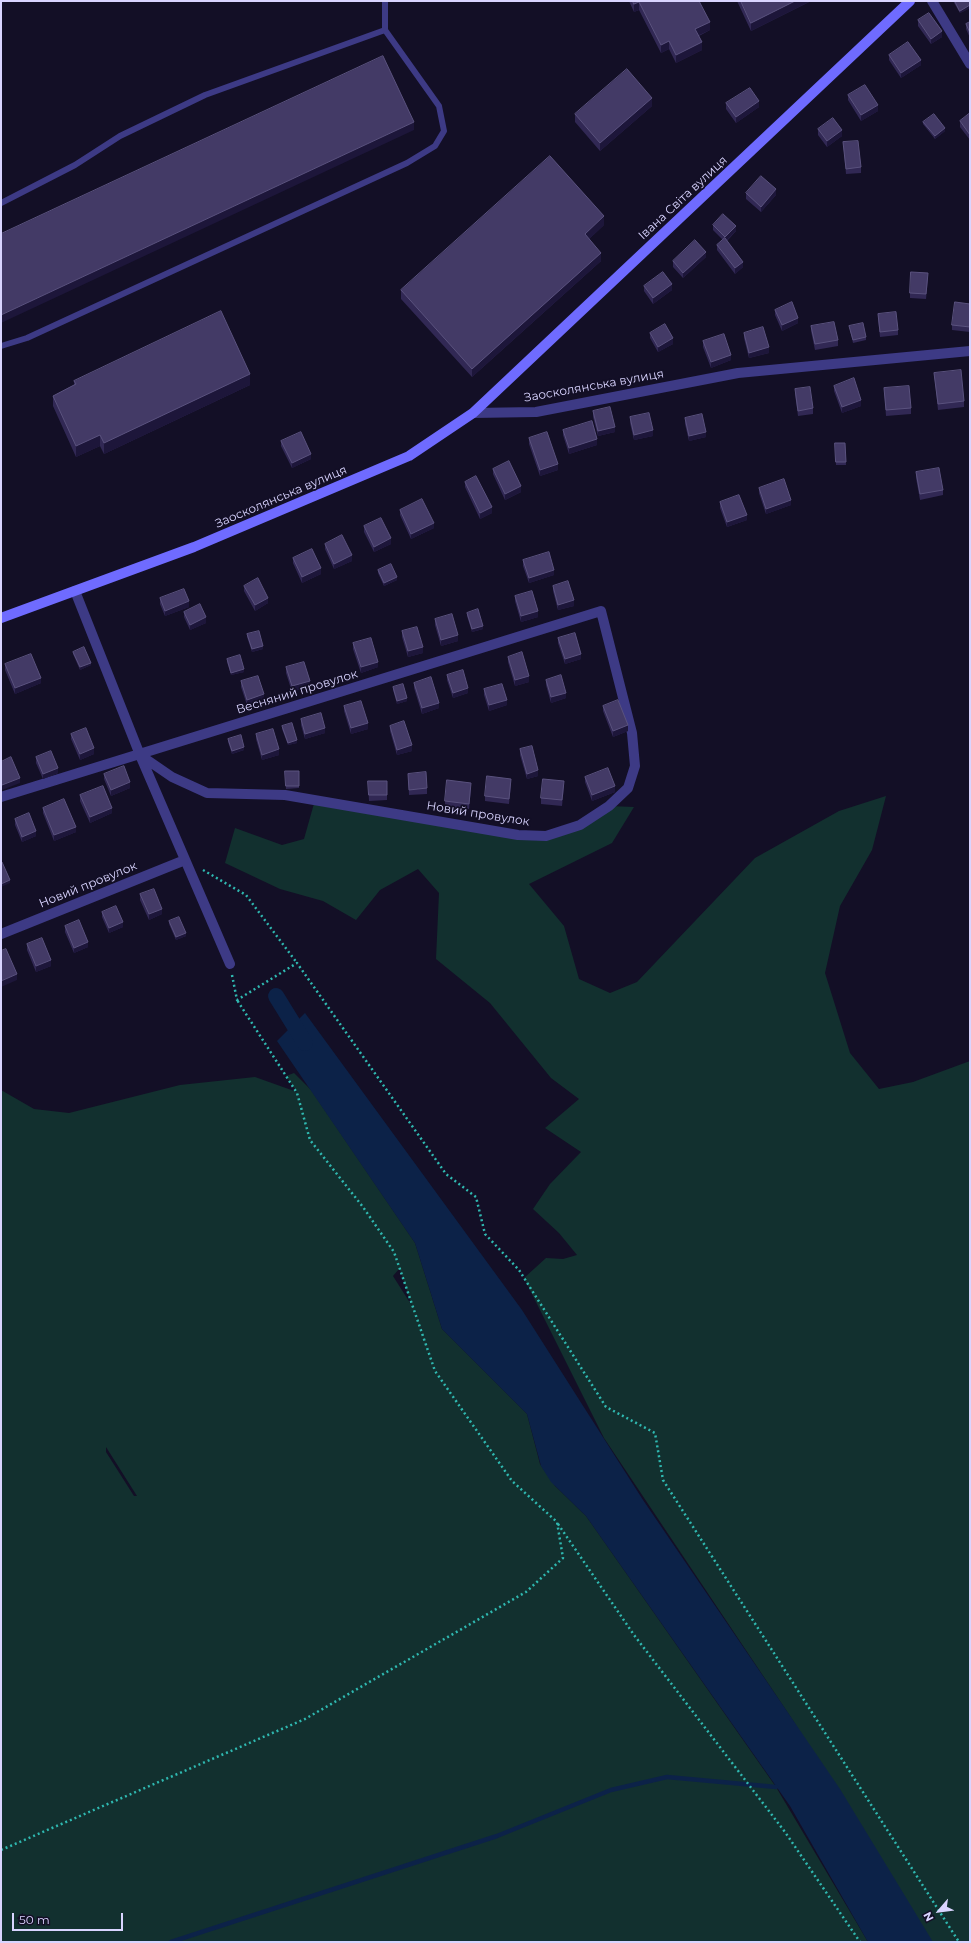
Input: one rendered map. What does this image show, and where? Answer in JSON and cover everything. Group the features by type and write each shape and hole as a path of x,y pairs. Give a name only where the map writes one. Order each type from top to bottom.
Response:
{"street":[{"name":"Івана Світа вулиця","path":"473,413 910,1"},
{"path":"932,1 970,64"},
{"name":"Заосколянська вулиця","path":"1,618 194,547 409,456 473,413 536,412 738,373 970,351"},
{"path":"75,591 140,755 230,964"},
{"name":"Весняний провулок","path":"1,798 601,611"},
{"name":"Новий провулок","path":"140,755 172,777 207,793 286,795 518,835 546,836 580,825 609,806 628,788 635,766 632,733 601,611"},
{"name":"Новий провулок","path":"1,934 185,860"}],"lane":[{"path":"1,346 27,338 400,167 435,146 444,131 439,106 385,30 385,1"},
{"path":"1,203 75,165 120,136 205,96 385,30"}],"path":[{"path":"185,860 246,895 297,963 446,1174 476,1197 485,1234 519,1270 606,1407 655,1433 663,1480 959,1942"},
{"path":"237,1000 297,963"},
{"path":"230,964 237,1000 297,1093 310,1140 363,1207 394,1252 435,1371 512,1481 557,1522 634,1635 789,1838 860,1942"},
{"path":"1,1850 305,1719 526,1592 563,1558 557,1522"}],"green space":[{"path":"886,796 872,850 840,906 825,973 850,1053 879,1089 913,1082 970,1061 970,1942 932,1942 792,1719 604,1438 524,1278 546,1258 563,1259 577,1255 559,1233 533,1209 550,1184 581,1152 545,1128 579,1099 551,1078 490,1003 436,959 439,893 418,869 380,890 356,920 323,901 280,889 225,863 235,828 282,845 304,839 315,800 518,835 567,829 609,806 634,807 612,843 529,884 564,926 579,979 610,993 637,982 755,858 839,811"},
{"path":"294,1073 311,1090 415,1243 442,1329 527,1414 540,1464 555,1486 586,1516 776,1787 868,1942 1,1942 1,1090 34,1109 69,1113 180,1085 255,1077 297,1092 286,1076","holes":["399,1269 400,1270 412,1306 393,1276","106,1447 137,1496 134,1496 106,1452"]}],"water":[{"path":"305,1013 522,1310 643,1500 840,1789 933,1942 868,1942 790,1806 586,1516 551,1482 541,1466 527,1414 442,1329 415,1243 277,1041"}],"building":[{"path":"633,1 699,1 710,22 695,29 702,42 676,55 669,41 661,45 639,2 634,4"},
{"path":"741,1 795,1 751,23"},
{"path":"955,1 970,1 970,5 960,11"},
{"path":"929,13 942,31 931,39 918,20"},
{"path":"970,22 970,33 966,24"},
{"path":"908,42 921,60 901,73 889,55"},
{"path":"383,56 414,122 1,315 1,234"},
{"path":"627,69 652,98 600,143 575,114"},
{"path":"865,85 878,105 861,115 848,95"},
{"path":"750,88 759,101 736,117 726,103"},
{"path":"970,113 970,135 960,121"},
{"path":"934,114 945,128 935,136 923,122"},
{"path":"833,118 842,130 827,141 818,129"},
{"path":"858,141 861,167 846,169 843,142"},
{"path":"550,156 604,216 585,234 601,253 472,369 401,290"},
{"path":"761,176 776,189 761,207 746,193"},
{"path":"723,214 736,226 725,237 713,225"},
{"path":"725,238 743,262 735,268 717,245"},
{"path":"695,240 706,252 683,273 673,261"},
{"path":"663,272 672,284 653,298 644,286"},
{"path":"911,272 928,273 926,294 910,293"},
{"path":"792,302 798,318 782,325 775,310"},
{"path":"955,302 970,304 970,327 952,325"},
{"path":"221,311 250,374 104,443 100,435 76,446 53,396 76,384 74,381"},
{"path":"896,312 898,330 880,332 878,314"},
{"path":"834,322 838,340 815,344 811,326"},
{"path":"863,323 866,337 853,340 849,326"},
{"path":"665,324 673,338 658,347 650,333"},
{"path":"763,327 769,347 749,353 744,333"},
{"path":"724,334 731,355 711,362 703,341"},
{"path":"961,370 964,401 938,404 934,373"},
{"path":"854,378 861,400 842,407 834,386"},
{"path":"909,386 911,408 886,410 884,388"},
{"path":"810,387 813,408 798,411 795,389"},
{"path":"610,407 615,427 598,431 593,411"},
{"path":"649,413 653,430 634,435 630,417"},
{"path":"702,414 706,432 689,436 685,418"},
{"path":"592,421 597,439 569,448 563,430"},
{"path":"301,432 311,454 292,463 281,441"},
{"path":"547,432 558,464 540,470 529,438"},
{"path":"835,443 845,443 846,462 836,462"},
{"path":"509,461 521,486 505,494 493,469"},
{"path":"939,468 943,490 920,494 916,472"},
{"path":"476,476 492,507 480,513 465,482"},
{"path":"784,479 791,500 766,509 759,488"},
{"path":"739,495 747,515 727,522 720,502"},
{"path":"422,499 434,523 411,534 400,510"},
{"path":"381,518 391,538 374,547 364,526"},
{"path":"342,535 352,555 334,564 325,544"},
{"path":"312,549 321,568 302,577 293,558"},
{"path":"549,552 554,570 529,578 523,560"},
{"path":"391,564 397,577 384,583 378,570"},
{"path":"258,578 268,598 255,605 244,586"},
{"path":"568,581 574,600 558,605 553,586"},
{"path":"184,589 189,601 165,611 160,598"},
{"path":"532,591 538,611 521,616 515,596"},
{"path":"200,604 206,617 190,625 184,612"},
{"path":"478,609 483,626 472,629 467,613"},
{"path":"452,614 458,635 441,640 435,619"},
{"path":"417,627 423,647 408,651 402,631"},
{"path":"259,631 263,646 252,649 247,634"},
{"path":"575,633 581,654 565,659 558,638"},
{"path":"371,638 378,662 361,667 353,643"},
{"path":"84,647 91,663 80,667 73,652"},
{"path":"522,652 529,676 515,680 508,657"},
{"path":"31,654 41,678 15,688 5,664"},
{"path":"240,655 244,669 231,673 227,659"},
{"path":"304,662 310,681 292,686 286,667"},
{"path":"463,670 468,688 453,693 447,675"},
{"path":"561,675 566,693 551,697 546,680"},
{"path":"258,676 264,694 247,700 241,681"},
{"path":"431,677 439,703 422,708 414,683"},
{"path":"403,684 407,698 397,701 393,687"},
{"path":"502,684 507,700 489,705 484,689"},
{"path":"618,700 628,725 613,731 603,706"},
{"path":"361,701 368,723 351,728 344,706"},
{"path":"321,713 325,728 305,734 301,719"},
{"path":"404,721 412,745 397,750 390,726"},
{"path":"292,723 297,740 288,743 282,726"},
{"path":"86,728 94,748 80,754 71,734"},
{"path":"273,729 279,749 262,755 256,734"},
{"path":"241,735 244,747 232,751 228,739"},
{"path":"532,746 538,770 527,774 520,749"},
{"path":"51,751 58,768 43,774 36,757"},
{"path":"11,757 20,778 2,785 1,762"},
{"path":"124,766 130,782 111,790 104,774"},
{"path":"608,768 615,786 592,795 585,777"},
{"path":"285,771 299,771 299,786 286,786"},
{"path":"426,772 427,788 409,790 408,774"},
{"path":"487,776 511,779 509,799 485,796"},
{"path":"543,779 564,781 562,800 541,798"},
{"path":"447,780 471,783 469,804 445,801"},
{"path":"368,781 387,781 387,795 369,795"},
{"path":"103,786 112,808 90,817 80,795"},
{"path":"64,799 76,827 54,835 43,808"},
{"path":"29,813 36,831 22,837 15,819"},
{"path":"1,862 10,880 1,884"},
{"path":"154,889 162,909 149,914 140,894"},
{"path":"116,906 123,922 109,928 102,912"},
{"path":"179,917 186,933 176,937 169,921"},
{"path":"79,920 88,942 74,948 65,926"},
{"path":"42,938 51,960 36,966 27,944"},
{"path":"6,949 17,974 1,981 1,951"}],"waterway":[{"path":"276,996 305,1043"},
{"path":"171,1942 497,1836 611,1790 667,1777 776,1787"}]}
